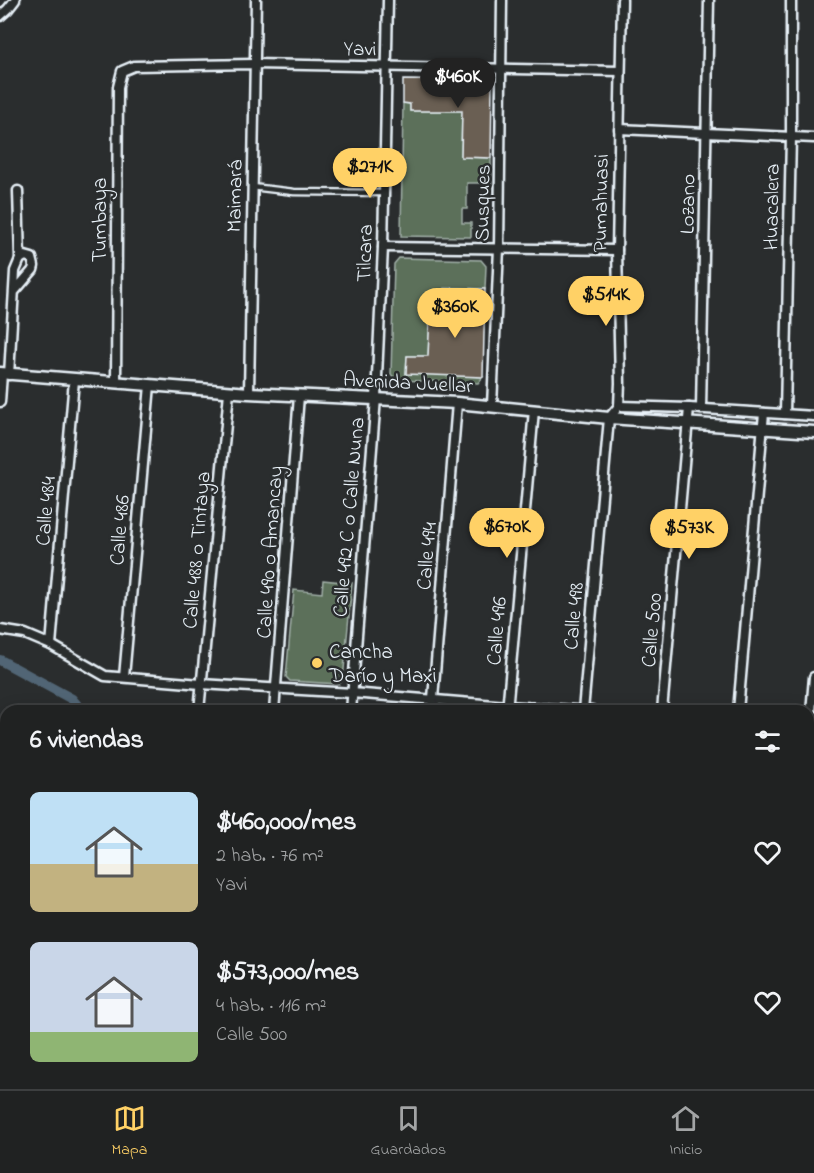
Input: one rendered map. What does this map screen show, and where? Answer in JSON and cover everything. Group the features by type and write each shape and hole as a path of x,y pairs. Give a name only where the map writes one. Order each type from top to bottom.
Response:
{"street":[{"path":"0,16 15,0"},
{"name":"Maimará","path":"249,393 256,0"},
{"name":"Tilcara","path":"376,398 383,247 388,0"},
{"name":"Susques","path":"492,406 499,248 502,0"},
{"name":"Pumahuasi","path":"619,406 617,250 622,0"},
{"name":"Lozano","path":"701,409 709,0"},
{"name":"Huacalera","path":"785,414 791,137 791,0"},
{"name":"Yavi","path":"135,66 254,64 620,71"},
{"name":"Tumbaya","path":"116,382 118,87 122,71 135,66"},
{"path":"619,129 814,138"},
{"path":"0,402 15,271 20,259 18,191"},
{"path":"383,247 617,250"},
{"path":"14,292 34,266 32,258 25,256 20,259"},
{"name":"Avenida Juellar","path":"4,374 229,392 457,403 609,418 814,432"},
{"name":"Calle 484","path":"51,645 74,380"},
{"name":"Calle 486","path":"124,678 150,385"},
{"name":"Calle 488 o Tintaya","path":"199,705 229,392"},
{"name":"Calle 490 o Amancay","path":"275,705 299,396"},
{"name":"Calle 492 C o Calle Nuna","path":"351,705 376,398"},
{"name":"Calle 494","path":"433,705 457,403"},
{"path":"609,418 619,406 814,416"},
{"name":"Calle 500","path":"663,705 689,408"},
{"name":"Calle 496","path":"507,705 534,410"},
{"path":"739,705 764,413"},
{"name":"Calle 498","path":"584,705 609,418"},
{"path":"0,630 25,634 51,645 105,676 352,693 479,705"},
{"path":"812,705 814,677"}],"lane":[{"path":"252,186 294,192 384,193"}],"green space":[{"path":"403,103 410,104 410,111 462,111 461,157 491,158 491,183 467,183 467,209 462,209 462,223 471,223 471,237 401,236"},
{"path":"399,258 481,260 486,266 485,289 444,288 444,299 453,300 453,314 430,314 428,356 407,356 406,373 483,377 478,383 396,380 391,374 394,264"},
{"path":"323,580 352,583 343,680 339,684 290,681 286,677 294,590 322,593"}],"building":[{"path":"403,80 492,81 491,158 461,157 462,111 410,111 410,104 403,103"},
{"path":"453,288 485,289 483,377 406,374 407,356 428,356 430,314 453,314"}],"waterway":[{"path":"0,660 72,699 77,705"}],"place":[{"name":"Cancha Darío y Maxi","path":"317,663"}]}
